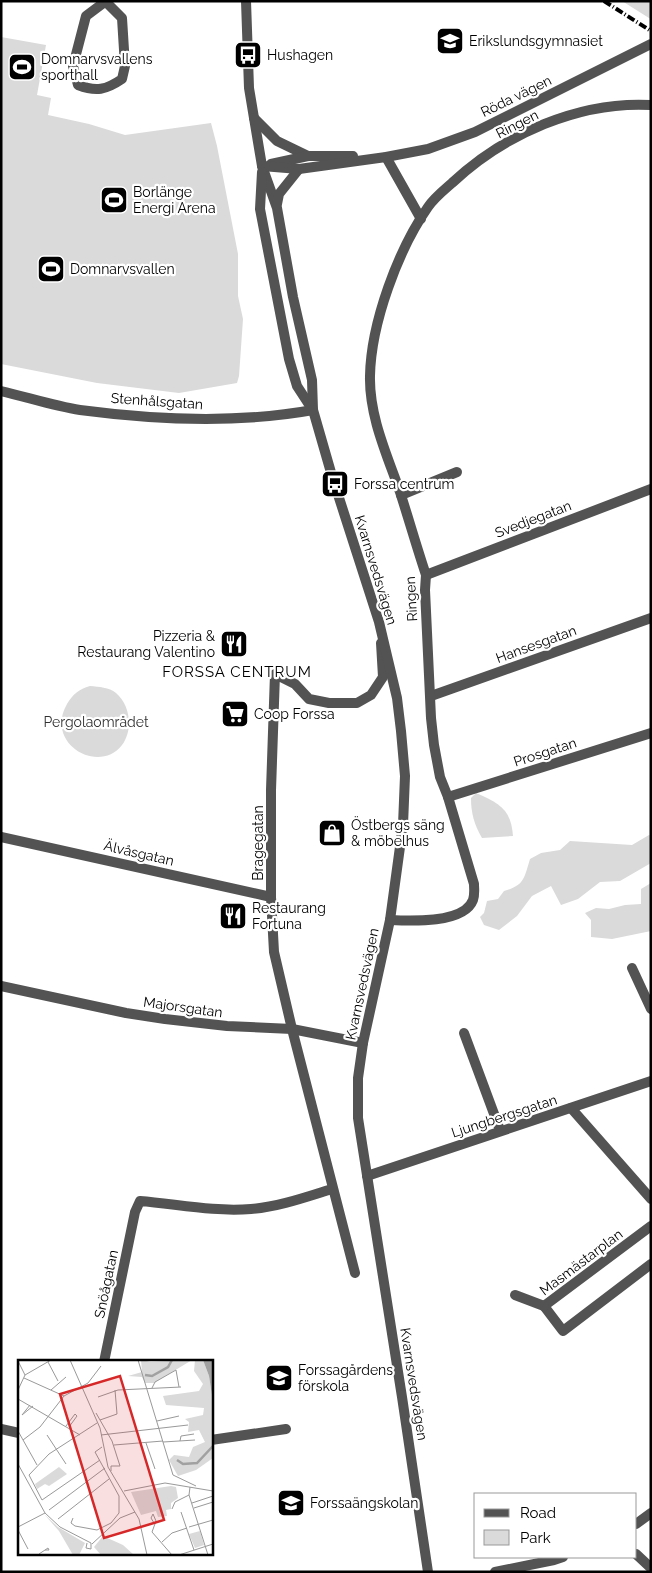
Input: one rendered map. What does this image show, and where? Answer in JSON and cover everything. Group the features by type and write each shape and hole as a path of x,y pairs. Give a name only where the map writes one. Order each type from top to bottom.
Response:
{"street":[{"name":"Kvarnsvedsvägen","path":"246,1 250,88 254,118 262,166 277,208 293,297 312,380 313,410 379,622 398,698 405,776 403,825 390,920 363,1042 358,1078 358,1118 428,1572"},
{"path":"106,2 122,18 125,66 122,79 110,88 90,90 78,84 73,66 86,16 106,2"},
{"name":"Röda vägen","path":"262,166 299,169 428,149 475,132 651,44"},
{"name":"Ringen","path":"390,920 425,921 461,912 469,906 473,899 474,884 448,797 440,777 434,745 431,718 425,590 426,575 374,417 370,377 373,344 384,299 408,239 429,205 464,172 534,128 601,108 635,104 651,105"},
{"path":"254,118 277,141 308,156"},
{"name":"Röda vägen","path":"262,166 308,156 386,157"},
{"path":"386,157 421,219"},
{"name":"Kvarnsvedsvägen","path":"262,166 260,209 289,359 297,386 313,410"},
{"path":"277,208 279,194 299,169"},
{"name":"Stenhålsgatan","path":"1,391 78,409 174,418 277,416 313,410"},
{"path":"400,495 457,472"},
{"name":"Svedjegatan","path":"426,575 651,489"},
{"name":"Hansesgatan","path":"431,696 651,618"},
{"name":"Bragegatan","path":"355,1273 332,1190 274,952 271,896 271,790 276,674 295,684 309,699 328,703 357,703 370,695 383,676 379,622"},
{"name":"Prosgatan","path":"448,797 651,733"},
{"name":"Älvåsgatan","path":"1,837 271,896"},
{"path":"632,968 651,1009"},
{"name":"Majorsgatan","path":"1,986 126,1013 227,1026 292,1029 363,1042"},
{"path":"464,1033 500,1130"},
{"name":"Ljungbergsgatan","path":"367,1176 651,1081"},
{"path":"572,1108 651,1199"},
{"name":"Snöågatan","path":"104,1360 135,1212 140,1201 222,1210 252,1209 277,1205 332,1190"},
{"name":"Masmästarplan","path":"651,1226 544,1306 564,1331 651,1264"},
{"path":"515,1294 544,1306"},
{"path":"1,1429 18,1433"},
{"path":"212,1440 286,1429"},
{"path":"637,1523 651,1514"},
{"path":"637,1555 651,1568"},
{"path":"496,1572 560,1558"}],"green space":[{"path":"622,1 651,1 651,19 649,18"},
{"name":"Borlänge Energi Arena","path":"1,37 46,45 37,95 51,98 48,115 89,124 125,135 211,123 238,254 238,296 243,319 237,383 179,393 97,383 1,364"},
{"name":"Pergolaområdet","path":"90,686 107,688 116,693 125,704 129,718 128,732 122,745 112,753 100,757 88,756 77,751 68,742 63,732 62,718 67,704 77,692"},
{"path":"476,793 502,808 510,819 513,836 482,838 475,823 472,809 471,798"},
{"path":"649,835 651,836 651,863 620,881 600,882 578,899 561,905 551,886 532,896 517,916 499,930 484,925 480,917 484,913 487,901 498,899 504,891 520,883 525,876 530,859 541,853 560,850 570,841 632,845"},
{"path":"651,883 651,931 612,939 591,937 591,920 585,913 596,908 609,909 641,904 641,889"}],"railway":[{"path":"604,1 651,31"}],"place":[{"name":"Erikslundsgymnasiet","path":"450,41"},
{"name":"Hushagen","path":"248,55"},
{"name":"Domnarvsvallens sporthall","path":"22,67"},
{"name":"Borlänge Energi Arena","path":"114,200"},
{"name":"Domnarvsvallen","path":"51,269"},
{"name":"Forssa centrum","path":"335,484"},
{"name":"Pizzeria & Restaurang Valentino","path":"234,644"},
{"name":"Coop Forssa","path":"235,714"},
{"name":"Östbergs säng & möbelhus","path":"332,833"},
{"name":"Restaurang Fortuna","path":"233,916"},
{"name":"Forssagårdens förskola","path":"279,1378"},
{"name":"Forssaängskolan","path":"291,1503"}],"district":[{"name":"FORSSA CENTRUM","path":"237,672"}]}
